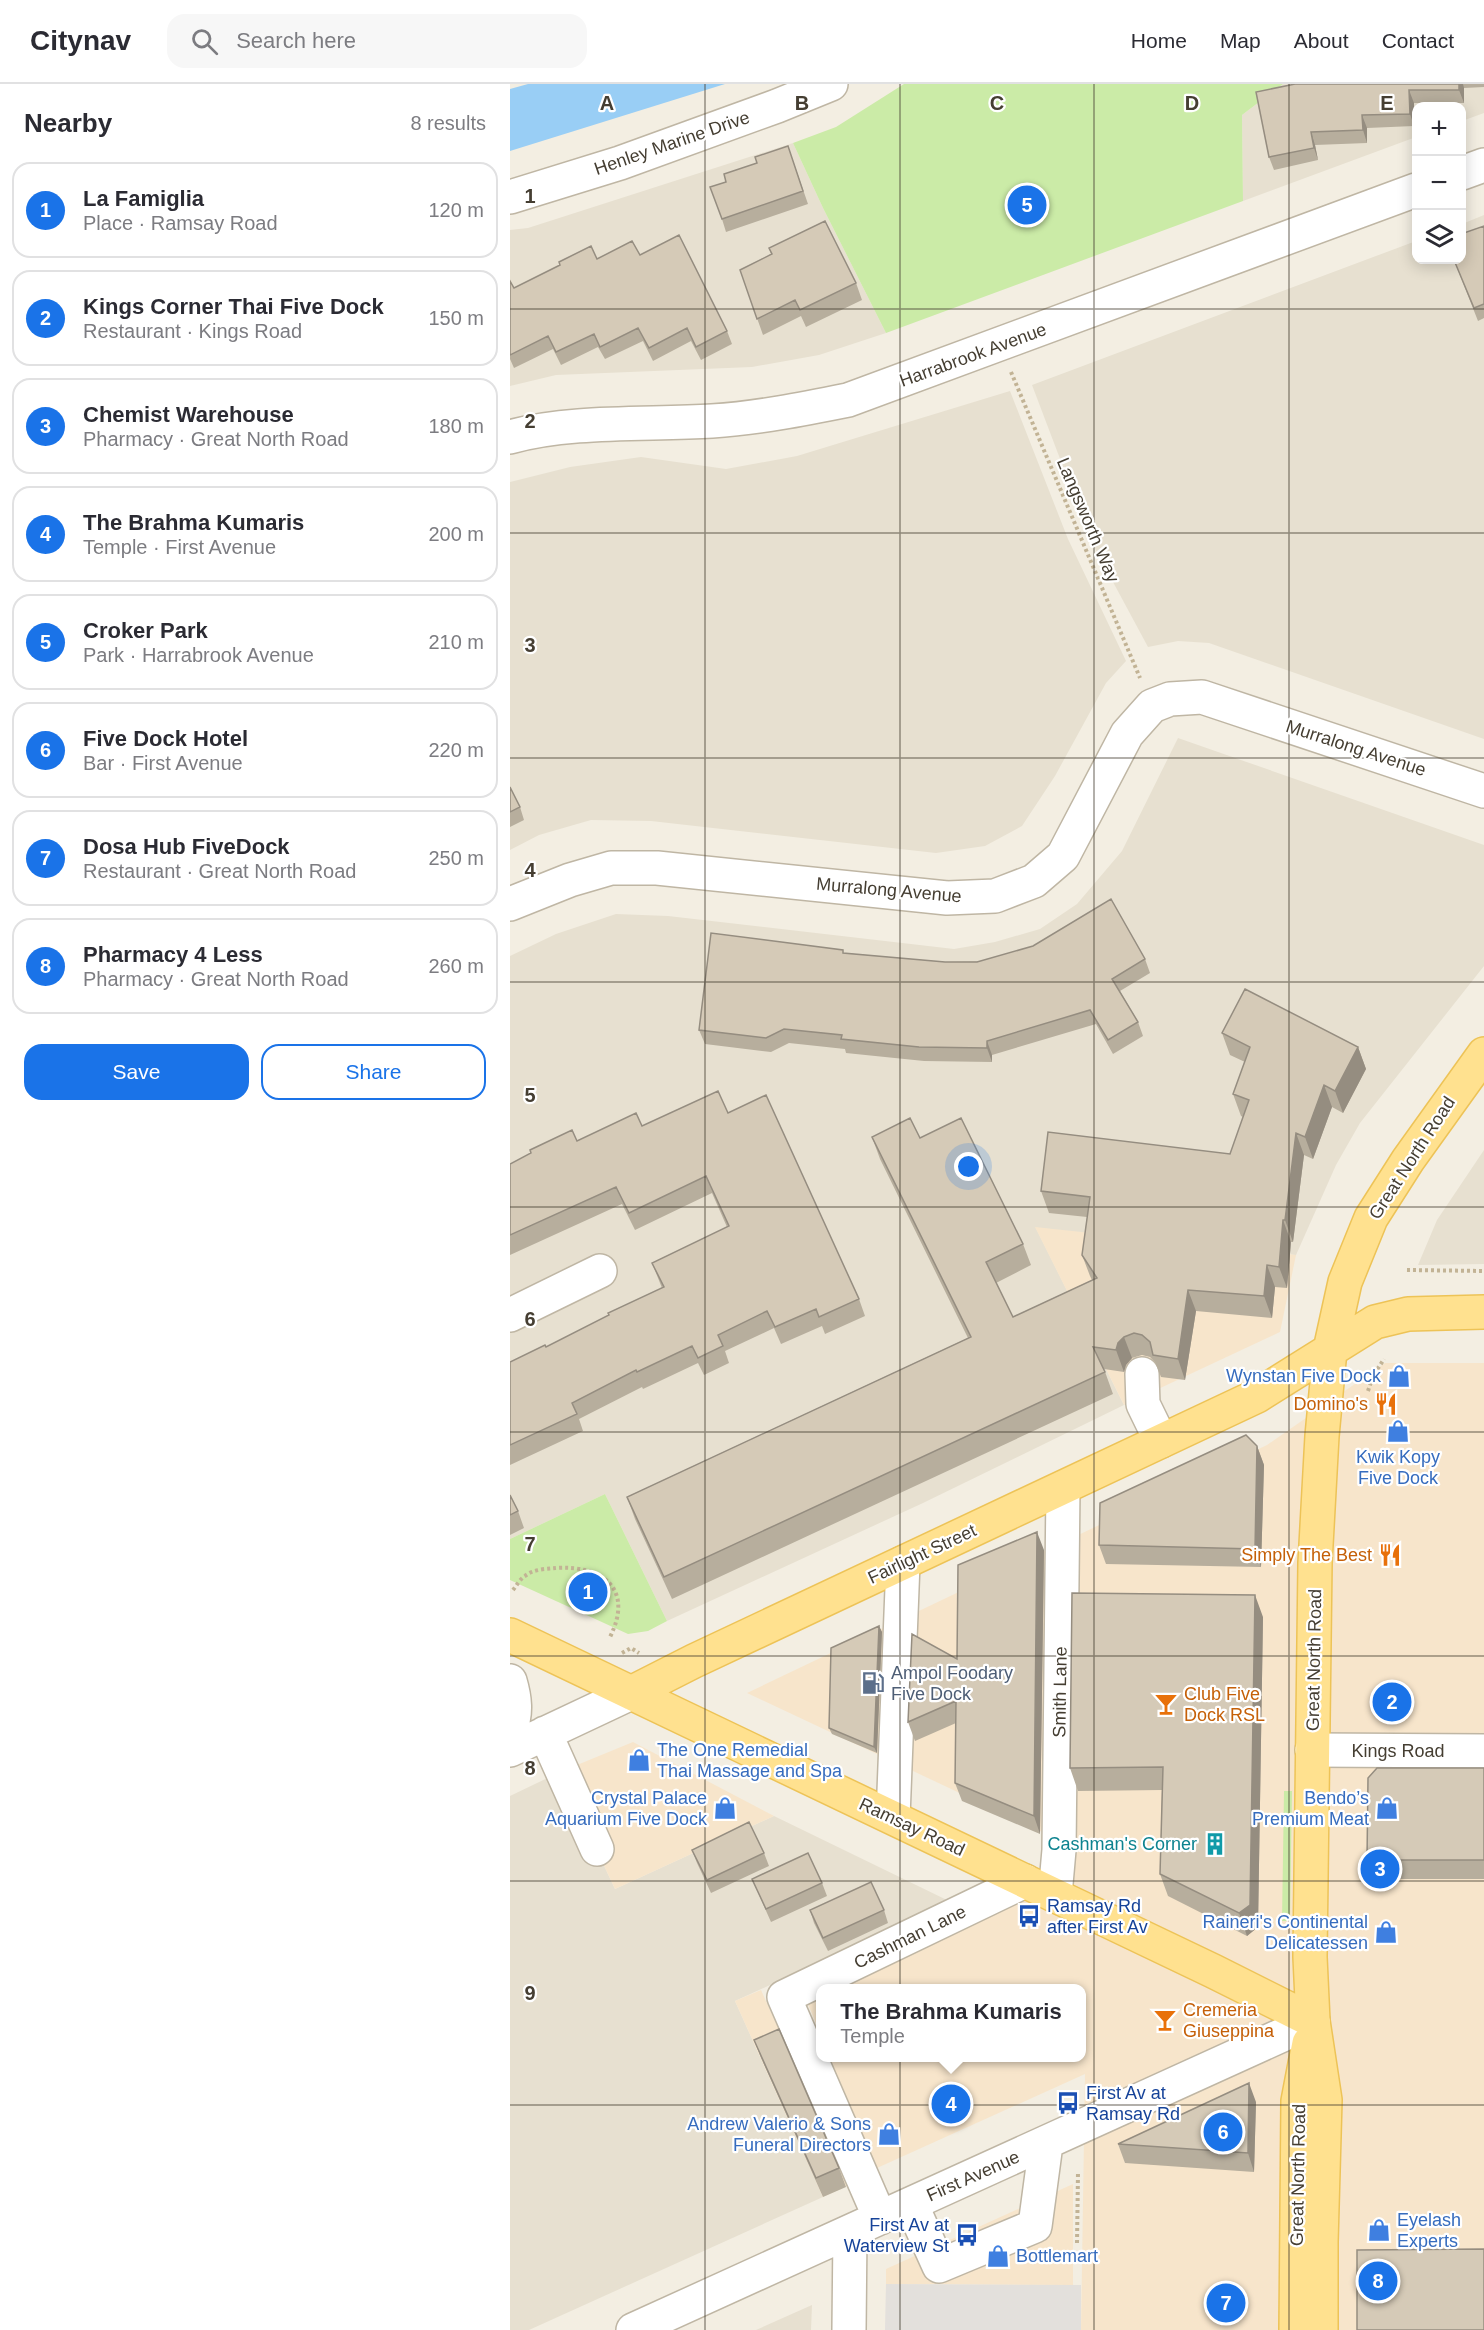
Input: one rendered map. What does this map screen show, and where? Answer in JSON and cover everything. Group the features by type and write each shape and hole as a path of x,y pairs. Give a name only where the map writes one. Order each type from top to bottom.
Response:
{"main road":[{"name":"Great North Road","path":"1321,2330 1325,2100 1313,2021 1310,1957 1315,1563 1322,1436 1330,1350 1345,1282 1371,1218 1408,1160 1484,1054"},
{"name":"Fairlight Street","path":"631,1693 1257,1396 1375,1322 1408,1314 1484,1312"},
{"name":"Ramsay Road","path":"510,1635 1056,1895 1313,2021"},
{"name":"Great North Road","path":"1296,2330 1298,2101 1313,2021"}],"street":[{"name":"Henley Marine Drive","path":"510,197 631,159 831,84"},
{"path":"1466,171 1484,165"},
{"name":"Harrabrook Avenue","path":"510,437 566,428 714,421 790,411 848,400 1412,191"},
{"name":"Murralong Avenue","path":"510,904 570,880 611,868 657,868 947,898 995,896 1034,881 1063,856 1127,734 1152,706 1170,699 1202,697 1484,790"},
{"path":"510,1315 600,1271"},
{"path":"1142,1374 1143,1404 1161,1441"},
{"name":"Smith Lane","path":"1056,1895 1059,1850 1063,1488"},
{"path":"893,1818 903,1563"},
{"path":"510,1681 515,1703 514,1719 510,1730"},
{"name":"Fairlight Street","path":"510,1750 631,1693"},
{"path":"545,1733 597,1848"},
{"name":"Kings Road","path":"1312,1750 1484,1751"},
{"name":"Cashman Lane","path":"880,2218 784,1997 968,1917 1025,1881"},
{"name":"First Avenue","path":"633,2330 1313,2021"},
{"path":"911,2204 939,2266 1035,2226 1046,2144"},
{"path":"849,2330 850,2232"}],"path":[{"name":"Langsworth Way","path":"999,345 1152,706"},
{"path":"1407,1270 1484,1271"},
{"path":"1368,1391 1384,1359"},
{"path":"513,1590 525,1575 536,1571 578,1568 599,1573 607,1580 617,1596 616,1624 610,1637"},
{"path":"620,1653 632,1648 640,1653"},
{"path":"1077,2243 1078,2172"}],"shaded area":[{"path":"1283,84 1484,84 1484,113 1466,120 1466,102 1412,102 1412,138 1243,201 1242,115"},
{"path":"793,143 886,333 819,355 752,367 556,375 510,386 510,230 528,228"},
{"path":"1484,215 1484,739 1209,643 1178,641 1148,647 1092,543 1032,385 1412,242 1412,264 1466,264 1466,222"},
{"path":"1010,391 1068,539 1126,661 1106,683 1055,776 1022,826 985,846 936,853 651,821 591,820 539,835 510,850 510,482 570,467 641,457 726,469 797,456"},
{"path":"1178,738 1484,845 1484,966 1360,1123 1336,1165 1296,1255 1036,1228 1124,1405 923,1503 667,1621 605,1494 510,1539 510,956 556,934 616,914 668,916 954,949 995,942 1040,929 1077,904 1122,851"},
{"path":"1484,1150 1484,1264 1418,1265 1437,1220"},
{"path":"1035,1227 1296,1255 1280,1332 1124,1405"},
{"path":"1385,1363 1484,1363 1484,2330 1081,2330 1085,2074 877,2168 832,2062 1086,2062 1086,1984 839,1984 998,1910 1081,1850 747,1693 1267,1445"},
{"path":"633,1742 774,1816 615,1889 560,1772"},
{"path":"560,1772 615,1889 774,1816 951,1902 735,2001 823,2197 529,2330 510,2330 510,1796"},
{"path":"761,1990 849,2185 823,2197 735,2001"},
{"path":"816,1995 816,2024 806,1999"},
{"path":"1073,2184 1073,2285 886,2284 886,2269"},
{"path":"886,2284 1081,2285 1081,2330 885,2330"},
{"path":"812,2305 811,2330 756,2330"}],"green space":[{"path":"904,84 1283,84 1242,115 1243,201 886,333 793,143 836,127"},
{"path":"605,1494 667,1621 648,1631 628,1634 510,1580 510,1539"},
{"path":"1284,1791 1292,1791 1290,1921 1282,1921"}],"water":[{"path":"528,84 725,84 510,151 510,89"}],"building":[{"path":"1295,84 1459,84 1459,90 1409,90 1410,114 1362,115 1363,130 1311,132 1314,148 1269,157 1256,92"},
{"path":"788,146 803,191 722,219 710,187 726,182 724,174 757,163 755,157"},
{"path":"825,221 856,283 800,310 795,300 757,319 740,270 772,254 769,248"},
{"path":"1484,226 1484,304 1474,308 1456,264 1466,264 1466,232"},
{"path":"679,235 727,331 696,347 687,328 649,348 638,328 600,347 594,334 556,352 548,336 510,355 510,281 514,288 560,265 559,262 591,246 597,259 632,241 640,255"},
{"path":"510,787 520,807 510,812"},
{"path":"1111,899 1145,959 1112,979 1138,1022 1108,1040 1090,1010 987,1041 987,1048 919,1047 841,1039 842,1035 784,1029 766,1038 699,1030 711,933 843,950 843,953 945,962 977,962 1033,946"},
{"path":"1245,989 1358,1047 1335,1091 1324,1085 1305,1137 1296,1133 1285,1220 1283,1220 1279,1267 1267,1265 1264,1296 1188,1290 1178,1359 1153,1355 1150,1342 1142,1335 1134,1333 1124,1337 1118,1343 1116,1350 1093,1347 1105,1372 664,1577 627,1497 971,1337 872,1137 910,1118 920,1138 961,1118 1023,1244 986,1262 1013,1317 1097,1278 1082,1255 1090,1197 1041,1191 1048,1132 1230,1154 1249,1100 1233,1094 1250,1047 1222,1033"},
{"path":"718,1091 728,1113 766,1095 859,1299 819,1317 816,1309 775,1327 767,1311 718,1335 723,1346 698,1358 692,1346 637,1372 636,1370 572,1403 577,1414 510,1445 510,1362 545,1345 546,1347 609,1315 608,1313 664,1287 652,1263 729,1226 706,1176 629,1213 616,1187 510,1235 510,1164 531,1153 530,1150 572,1130 577,1141 636,1113 642,1126"},
{"path":"1246,1435 1257,1446 1255,1549 1099,1545 1100,1503"},
{"path":"510,1495 518,1511 510,1515"},
{"path":"1037,1532 1034,1816 955,1783 956,1701 908,1722 912,1634 957,1659 958,1565"},
{"name":"Club Five Dock RSL","path":"1072,1593 1255,1595 1250,1905 1239,1913 1160,1874 1163,1767 1070,1768"},
{"path":"879,1626 874,1747 829,1728 831,1648"},
{"path":"1377,1768 1484,1768 1484,1860 1367,1860 1368,1778"},
{"path":"749,1822 764,1853 707,1880 692,1850"},
{"path":"808,1853 822,1883 766,1909 752,1879"},
{"path":"871,1882 884,1910 823,1938 810,1910"},
{"path":"779,2029 839,2168 816,2178 754,2040"},
{"path":"1249,2083 1248,2153 1118,2144"},
{"path":"1484,2249 1484,2330 1357,2330 1357,2250"}],"place":[{"name":"Croker Park","path":"1027,205"},
{"name":"Wynstan Five Dock","path":"1399,1376"},
{"name":"Domino's","path":"1386,1404"},
{"name":"Kwik Kopy Five Dock","path":"1398,1431"},
{"name":"Simply The Best","path":"1390,1555"},
{"name":"La Famiglia","path":"588,1592"},
{"name":"Ampol Foodary Five Dock","path":"873,1683"},
{"name":"Kings Corner Thai Five Dock","path":"1392,1702"},
{"name":"Club Five Dock RSL","path":"1166,1704"},
{"name":"The One Remedial Thai Massage and Spa","path":"639,1760"},
{"name":"Crystal Palace Aquarium Five Dock","path":"725,1808"},
{"name":"Bendo’s Premium Meat","path":"1387,1808"},
{"name":"Cashman's Corner","path":"1215,1844"},
{"name":"Chemist Warehouse","path":"1380,1869"},
{"name":"Ramsay Rd after First Av","path":"1029,1916"},
{"name":"Raineri's Continental Delicatessen","path":"1386,1932"},
{"name":"Cremeria Giuseppina","path":"1165,2020"},
{"name":"First Av at Ramsay Rd","path":"1068,2103"},
{"name":"The Brahma Kumaris","path":"951,2104"},
{"name":"Five Dock Hotel","path":"1223,2132"},
{"name":"Andrew Valerio & Sons Funeral Directors","path":"889,2134"},
{"name":"Eyelash Experts","path":"1379,2230"},
{"name":"First Av at Waterview St","path":"967,2235"},
{"name":"Bottlemart","path":"998,2256"},
{"name":"Pharmacy 4 Less","path":"1378,2281"},
{"name":"Dosa Hub FiveDock","path":"1226,2303"}]}
